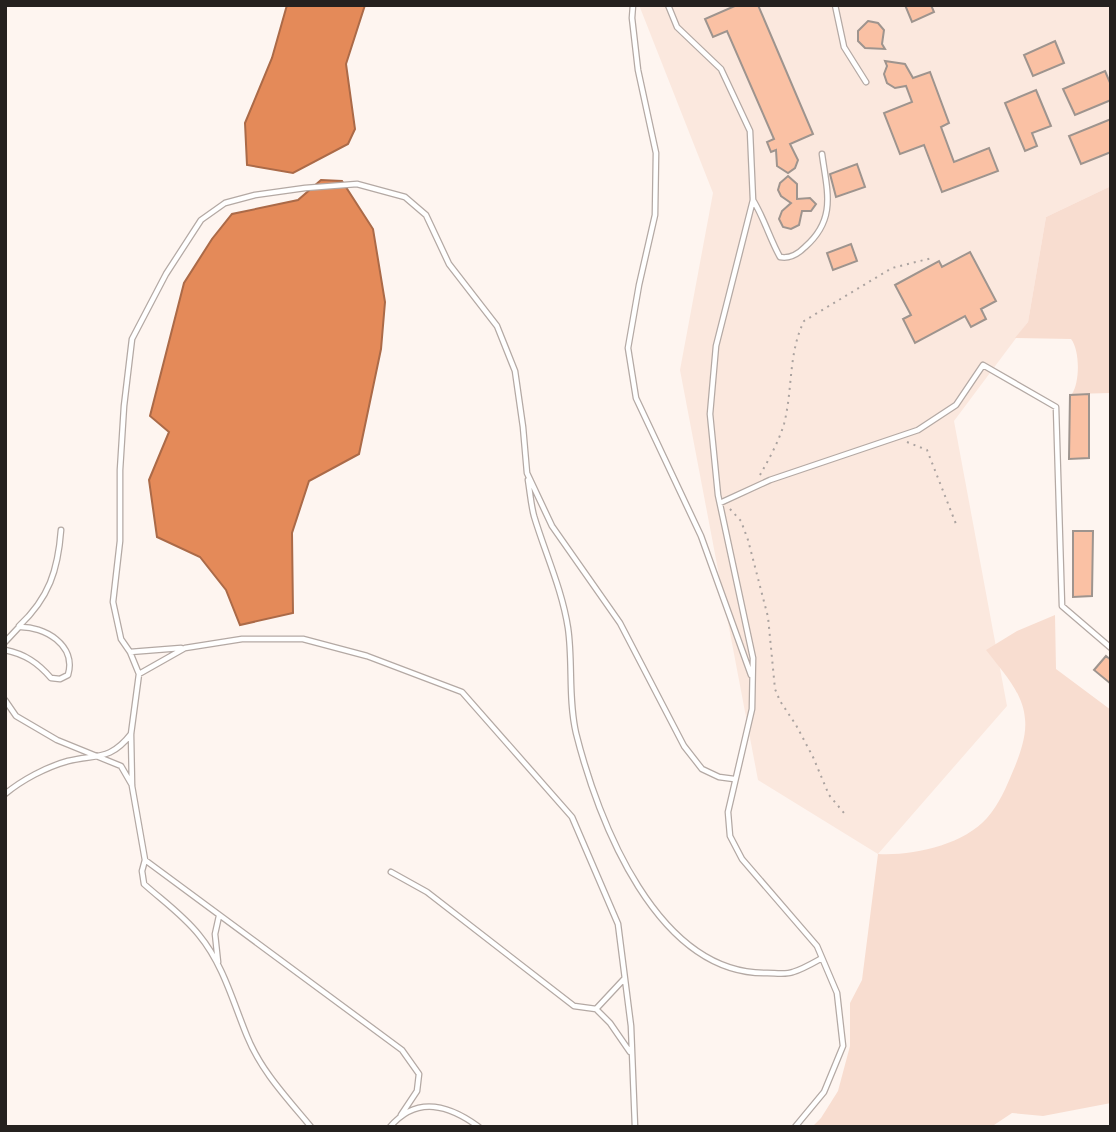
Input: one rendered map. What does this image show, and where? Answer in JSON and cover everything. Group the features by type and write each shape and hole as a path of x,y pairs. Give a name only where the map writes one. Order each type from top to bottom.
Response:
{"lane":[{"path":"633,5 638,70 656,153 654,215 628,348 636,398 701,536 752,679"},
{"path":"668,5 677,27 721,69 750,131 753,200 716,346 710,414 720,503 753,658 752,709 728,812 730,836 742,859 817,946 837,993 843,1046 824,1092 795,1127"},
{"path":"835,5 844,47 866,82"},
{"path":"753,200 780,257 792,256 802,251 816,237 827,217 828,196 822,154"},
{"path":"311,1127 265,1072 247,1037 237,1007 218,967 200,936 167,902 144,884 142,871 145,860 132,786 131,734 139,674 131,652 121,639 113,602 120,541 122,432 132,339 166,274 201,220 225,203 305,188 358,184 405,197 426,215 449,264 497,326 514,371 533,514 568,628 576,730 592,788 616,847 648,903 682,940 724,966 752,973 792,973 822,958"},
{"path":"720,503 795,471 918,430 957,405 983,365 1056,407 1062,606 1111,648"},
{"path":"527,473 552,526 620,623 684,746 702,769 719,777 734,779"},
{"path":"5,642 35,611 50,585 59,555 61,530"},
{"path":"5,650 24,654 43,668 51,678 60,679 68,675 71,666 69,654 55,638 34,626 19,627"},
{"path":"131,652 185,648 242,639 303,639 367,656 462,692 572,817 618,924 632,1054 635,1127"},
{"path":"139,674 185,648"},
{"path":"5,700 16,716 57,740 121,766 132,786"},
{"path":"5,794 20,781 67,761 100,758 122,745 131,734"},
{"path":"145,860 402,1050 419,1074 417,1091 390,1127"},
{"path":"391,872 427,892 574,1006 596,1009 610,1023 632,1054"},
{"path":"218,967 215,934 219,916"},
{"path":"596,1009 625,979"},
{"path":"401,1115 429,1104 463,1115 479,1127"}],"path":[{"path":"753,488 784,425 790,368 797,336 804,321 892,268 932,258"},
{"path":"895,437 927,450 956,524"},
{"path":"720,503 732,510 741,521 748,540 768,617 775,689 813,757 829,795 844,813"}],"shaded area":[{"path":"287,5 365,5 346,64 355,129 348,144 293,173 247,165 245,123 272,58"},
{"path":"639,5 1111,5 1111,186 1046,217 1028,322 954,421 1007,706 878,854 758,780 680,370 713,193"},
{"path":"321,180 342,181 373,229 385,302 381,349 359,454 309,481 292,533 293,613 240,625 226,590 200,557 157,537 149,480 169,432 150,416 184,283 212,239 232,214 298,200"},
{"path":"1111,186 1111,393 1072,394 1078,366 1071,339 1015,338 1028,322 1046,217"},
{"path":"1055,615 1056,669 1111,710 1111,1103 1043,1116 1012,1113 991,1127 812,1127 838,1091 850,1046 850,1003 862,980 878,854 922,851 951,842 977,827 991,813 1002,796 1015,765 1025,726 1023,709 1016,691 986,650 1017,631"}],"building":[{"path":"737,5 758,5 813,134 790,144 798,160 795,168 788,173 777,166 776,150 771,152 767,142 774,139 727,31 713,37 705,19"},
{"path":"905,5 931,5 934,12 912,22"},
{"path":"868,21 878,23 884,30 882,44 885,49 865,48 858,41 858,31"},
{"path":"1055,41 1064,63 1033,76 1024,55"},
{"path":"885,61 905,64 913,78 930,72 949,123 941,127 954,162 989,148 998,171 942,192 924,145 900,154 884,113 912,102 906,86 895,88 887,83 884,74 887,66"},
{"path":"1105,71 1111,85 1111,100 1075,115 1063,89"},
{"path":"1036,90 1051,126 1032,133 1037,146 1025,151 1005,103"},
{"path":"1111,119 1111,152 1081,164 1069,136"},
{"path":"857,164 865,187 836,197 830,174"},
{"path":"788,176 797,184 797,199 810,198 816,204 811,211 802,211 799,225 791,229 783,227 779,219 782,211 791,203 781,196 778,190 780,183"},
{"path":"851,244 857,261 833,270 827,253"},
{"path":"970,252 996,301 981,309 986,319 971,327 965,316 915,343 903,319 911,315 895,285 939,261 942,267"},
{"path":"1089,394 1089,458 1069,459 1070,395"},
{"path":"1073,531 1093,531 1092,596 1073,597"},
{"path":"1106,656 1111,660 1111,684 1094,670"}]}
